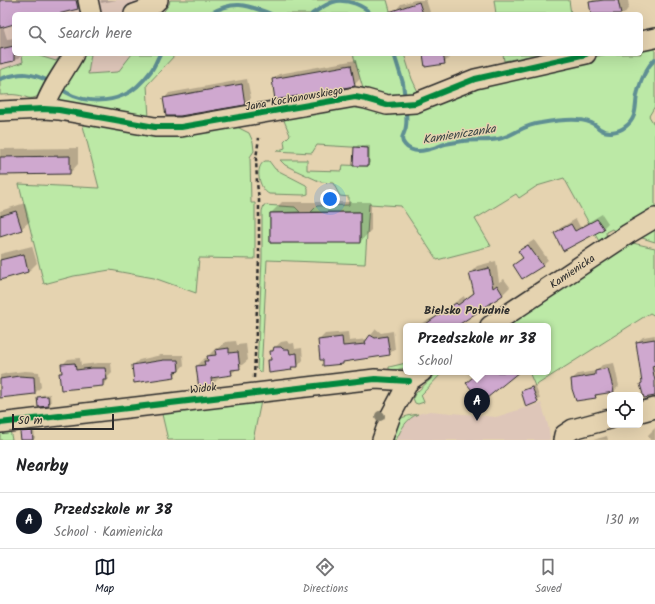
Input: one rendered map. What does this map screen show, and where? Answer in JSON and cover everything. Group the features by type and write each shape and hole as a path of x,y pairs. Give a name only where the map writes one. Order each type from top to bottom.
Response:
{"street":[{"path":"88,0 91,12"},
{"path":"141,12 151,7 158,0"},
{"path":"643,41 655,38"},
{"path":"44,109 52,90 73,56"},
{"name":"Jana Kochanowskiego","path":"0,111 44,109 59,110 143,125 169,128 355,98 366,98 380,104 394,105 414,103 475,79 577,56"},
{"name":"Kamienicka","path":"494,323 628,234 655,218"},
{"path":"382,440 391,415 416,376"},
{"name":"Widok","path":"0,423 253,392 416,376"},
{"path":"643,411 655,408"},
{"path":"562,440 564,435 573,429 607,420"}],"path":[{"path":"253,392 259,259 259,200 256,183 256,158 260,138"}],"shaded area":[{"path":"0,0 184,0 175,12 12,12 12,56 143,56 126,80 86,82 23,62 0,70"},
{"path":"541,403 548,425 549,440 396,440 404,424 410,417 418,414 430,411 496,417"}],"green space":[{"path":"170,0 387,0 390,12 163,12"},
{"path":"494,0 569,0 571,12 496,12"},
{"path":"655,43 655,106 649,116 655,126 655,213 619,235 612,229 606,232 607,241 601,245 564,178 537,186 519,198 516,194 475,219 491,246 437,260 401,206 369,204 365,264 267,260 261,373 257,369 262,259 262,211 264,205 295,207 300,212 270,213 270,243 360,242 360,212 311,212 317,206 349,205 349,197 340,196 333,183 321,182 285,165 280,160 307,160 307,170 342,171 343,165 368,166 368,148 317,145 312,153 276,151 285,148 284,141 290,135 283,118 295,112 300,116 341,108 369,105 599,56 643,56 643,46"},
{"path":"22,56 40,56 56,61 60,56 69,56 40,95 30,98 15,95 0,95 0,70 23,62"},
{"path":"81,56 91,56 88,74 118,72 130,56 174,56 147,85 149,118 57,103 55,95"},
{"path":"354,56 405,56 412,79 419,94 392,100 364,92"},
{"path":"503,56 532,56 504,61"},
{"path":"82,122 225,125 237,127 249,133 253,142 254,151 250,157 251,203 255,203 255,259 199,258 196,293 154,278 110,270 74,276 44,284 19,184 99,188"},
{"path":"265,161 269,161 275,169 306,185 308,188 308,194 269,194 263,188 259,178 260,168"},
{"path":"655,224 655,242 639,237"},
{"path":"628,242 655,248 655,316 650,313 535,386 530,375 551,375 551,323 511,322"},
{"path":"403,364 403,369 389,371 389,367"},
{"path":"435,375 440,375 421,395 424,402 418,404 415,403 413,398 415,394"},
{"path":"249,400 252,404 261,401 253,440 168,440 161,410"},
{"path":"418,414 407,421 396,440 389,440 396,424 401,418"},
{"path":"0,428 10,430 12,440 0,440"}],"building":[{"path":"0,0 76,0 78,9 66,12 12,12 12,25 0,28"},
{"path":"618,0 621,12 591,12 589,2"},
{"path":"419,2 422,12 389,12"},
{"path":"12,46 12,56 14,56 14,61 0,64 0,49"},
{"path":"423,56 443,56 445,64 425,67"},
{"path":"351,65 355,86 275,100 272,79"},
{"path":"242,84 245,105 180,116 166,116 163,98"},
{"path":"354,147 368,148 368,166 353,166"},
{"path":"70,156 70,174 0,175 0,157"},
{"path":"16,211 22,230 0,237 0,216"},
{"path":"360,212 360,243 270,243 270,213"},
{"path":"597,219 604,229 563,251 554,233 571,224 575,231"},
{"path":"528,245 543,266 522,279 513,265 523,258 518,251"},
{"path":"24,254 28,272 0,280 0,260"},
{"path":"489,268 493,288 497,285 503,295 461,323 427,323 456,303 458,305 474,293 469,273"},
{"path":"370,335 375,338 387,336 390,355 343,362 343,364 323,366 323,360 320,360 318,340 342,337 343,346 366,344 365,342"},
{"path":"655,339 655,365 652,366 655,381 655,396 644,398 640,384 642,383 636,342"},
{"path":"274,347 289,349 290,354 297,353 298,367 291,367 292,370 269,373 268,360 271,360 270,351 273,351"},
{"path":"229,348 229,353 238,352 240,369 231,370 232,375 211,378 212,387 199,389 196,366 205,365 204,361 208,361 207,356 216,355 215,350"},
{"path":"164,360 178,360 179,371 174,372 175,377 134,383 132,365"},
{"path":"75,363 76,370 105,368 107,380 103,380 103,386 61,390 59,373 62,373 61,364"},
{"path":"608,368 614,392 595,395 596,398 576,401 572,389 571,379 595,375 595,371"},
{"path":"475,375 515,375 482,402 466,383"},
{"path":"19,376 34,377 35,394 0,398 0,379"},
{"path":"532,387 538,402 526,407 521,391"},
{"path":"48,396 49,406 38,407 37,397"},
{"path":"32,430 33,440 21,440 20,432"}],"waterway":[{"name":"Kamieniczanka","path":"315,12 337,1 351,2 369,12"},
{"name":"Kamieniczanka","path":"214,12 233,5 247,6 265,12"},
{"name":"Kamieniczanka","path":"60,88 67,93 82,99 108,100 116,98 135,88 152,69 159,56"},
{"name":"Kamieniczanka","path":"395,56 403,83 405,99"},
{"name":"Kamieniczanka","path":"406,108 406,129 402,140 408,148 416,151 432,149 445,144 463,141 498,139 508,136 530,125 560,120 585,121 593,124 603,131 616,131 625,127 632,119 641,82 655,59"},
{"name":"Kamieniczanka","path":"0,79 14,75 26,74 37,76 51,82"}],"cycle path":[{"path":"0,111 44,109 59,110 155,127 181,127 355,97 387,105 415,103 475,79 577,56"},
{"path":"0,423 375,379 409,381"}],"place":[{"name":"Przedszkole nr 38","path":"477,421"}],"district":[{"name":"Bielsko Południe","path":"467,310"}]}
